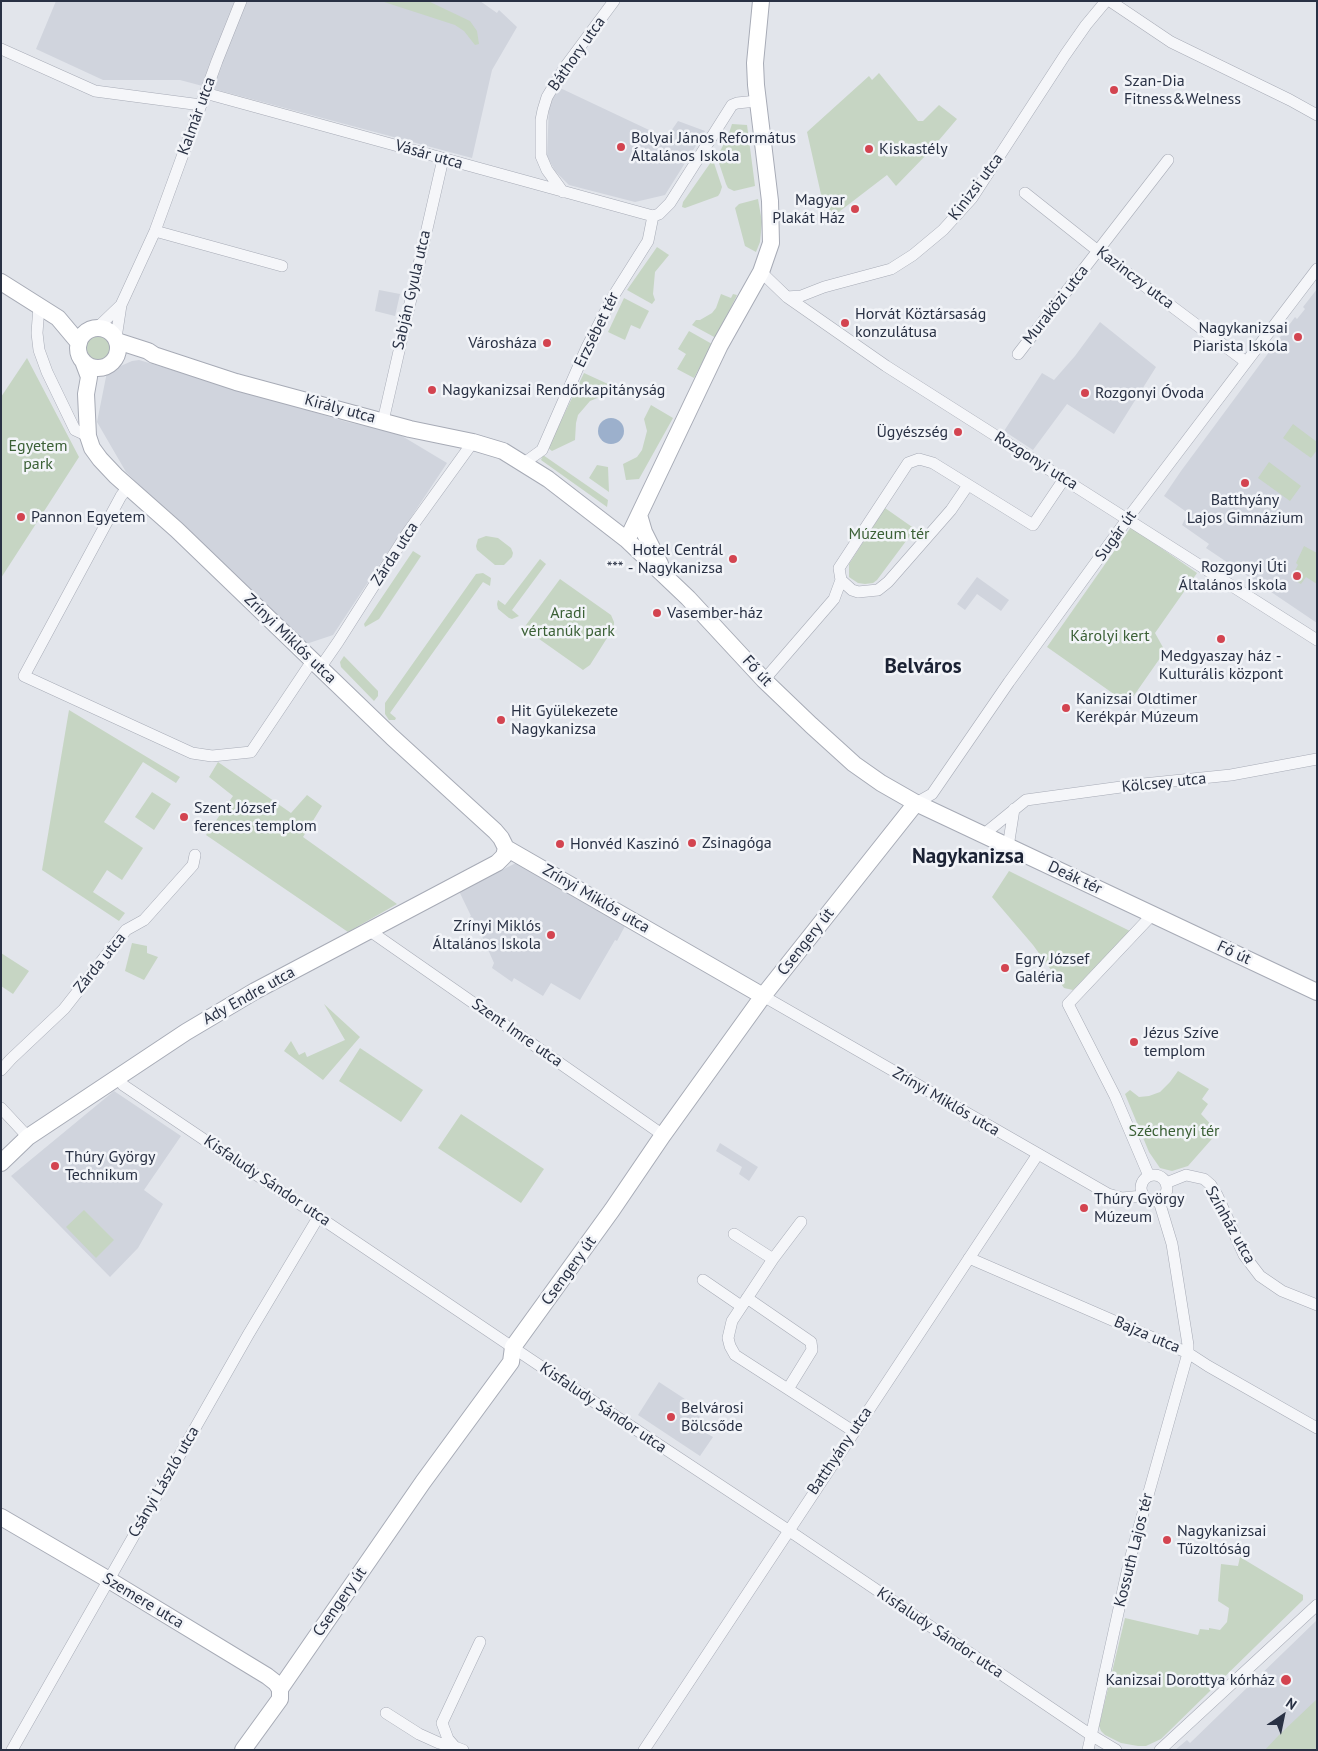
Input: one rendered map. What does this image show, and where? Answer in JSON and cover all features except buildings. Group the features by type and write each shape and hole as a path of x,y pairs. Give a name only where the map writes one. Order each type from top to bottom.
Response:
{"street":[{"name":"Kalmár utca","path":"116,340 121,305 155,231 240,1"},
{"name":"Báthory utca","path":"562,192 547,170 541,156 543,110 547,97 565,67 614,1"},
{"path":"627,540 720,345 761,272 771,243 770,201 757,101 755,63 761,1"},
{"name":"Kinizsi utca","path":"787,297 801,296 824,286 891,269 913,255 943,230 972,198 1065,55 1106,1"},
{"path":"1110,1 1171,42 1290,100 1317,116"},
{"path":"1,49 95,91 201,105"},
{"name":"Vásár utca","path":"205,93 653,216"},
{"path":"653,216 659,214 670,203 727,110 737,103 757,101"},
{"name":"Sabján Gyula utca","path":"383,421 443,159"},
{"name":"Muraközi utca","path":"1018,354 1168,160"},
{"name":"Kazinczy utca","path":"1025,193 1098,251 1246,362"},
{"name":"Erzsébet tér","path":"524,463 542,450 592,338 617,289 648,241 653,216"},
{"path":"155,231 282,266"},
{"name":"Sugár út","path":"916,803 932,794 1009,682 1127,520 1317,268"},
{"name":"Rozgonyi utca","path":"761,272 787,297 886,366 1317,640"},
{"path":"1,282 39,313 94,328 106,329 116,340 118,352 108,364 92,367 83,361 79,352 79,343 83,334 94,328"},
{"name":"Kalmár utca","path":"94,328 121,305"},
{"path":"39,313 37,342 47,372 75,430 88,436"},
{"path":"58,318 79,343"},
{"name":"Király utca","path":"116,340 148,351 154,355 236,382 410,429 473,442 503,451 524,463"},
{"name":"Király utca","path":"108,364 130,355 154,355"},
{"name":"Zrínyi Miklós utca","path":"83,361 89,377 86,394 88,403"},
{"name":"Zrínyi Miklós utca","path":"108,364 88,403 86,415 88,436 95,452 116,476 184,536 392,737 495,831 506,848 1108,1194 1122,1198 1143,1196"},
{"name":"Zárda utca","path":"128,487 121,496 24,676 192,753 212,756 251,752 316,664 338,642 408,532 473,442"},
{"path":"764,680 834,599 841,580 839,568 908,463 919,459 925,460 1033,525 1064,479"},
{"name":"Fő út","path":"524,463 548,479 627,540 695,605 764,680 854,764 881,783 916,803"},
{"path":"841,580 858,592 878,590 888,582 951,510 968,485"},
{"path":"639,515 644,532 663,574"},
{"name":"Kölcsey utca","path":"983,834 1026,800 1143,784 1231,775 1317,759"},
{"name":"Deák tér","path":"916,803 1152,915"},
{"name":"Csengery út","path":"243,1750 280,1699 280,1689 423,1482 511,1362 513,1347 612,1210 663,1135 763,996 916,803"},
{"path":"1008,847 1014,810"},
{"name":"Ady Endre utca","path":"1,1163 28,1137 186,1032 255,991 370,932 497,863 504,856 506,848"},
{"name":"Zárda utca","path":"1,1070 64,1009 126,930 144,920 193,865 195,855"},
{"path":"1149,1176 1115,1096 1068,1004 1152,915"},
{"name":"Fő út","path":"1152,915 1317,992"},
{"name":"Szent Imre utca","path":"370,932 663,1135"},
{"name":"Kisfaludy Sándor utca","path":"119,1076 123,1084 633,1428 1116,1750"},
{"path":"1,1108 28,1137"},
{"name":"Batthyány utca","path":"644,1750 1038,1154"},
{"name":"Színház utca","path":"1166,1182 1186,1174 1204,1179 1211,1185 1217,1196 1244,1256 1260,1276 1282,1291 1317,1305"},
{"path":"1157,1175 1166,1182 1167,1191 1159,1201 1150,1201 1143,1196 1141,1190 1142,1183 1149,1176 1157,1175"},
{"path":"1159,1201 1172,1244 1188,1353"},
{"name":"Csányi László utca","path":"12,1750 248,1335 319,1216"},
{"path":"801,1222 732,1321 729,1330 730,1346 735,1355 854,1431"},
{"path":"734,1234 773,1260"},
{"name":"Bajza utca","path":"969,1258 1188,1353 1317,1428"},
{"path":"703,1280 811,1342 812,1350 788,1389"},
{"name":"Kossuth Lajos tér","path":"1088,1750 1129,1563 1188,1353"},
{"name":"Szemere utca","path":"1,1517 267,1676 280,1689"},
{"path":"1160,1750 1317,1605"},
{"path":"459,1748 448,1739 442,1723 480,1642"},
{"path":"386,1713 419,1734 439,1743 459,1748"}],"shaded area":[{"path":"56,1 480,1 497,13 499,10 517,27 492,70 472,158 180,80 103,80 36,49"},
{"name":"Bolyai János Református Általános Iskola","path":"558,87 666,138 678,121 705,131 665,195 635,202 569,185 555,171 547,156 549,105"},
{"name":"Batthyány Lajos Gimnázium","path":"1317,289 1317,623 1206,548 1209,544 1182,525 1188,513 1164,496 1295,317 1297,319 1305,309 1303,307"},
{"path":"379,290 400,294 395,316 375,311"},
{"name":"Rozgonyi Óvoda","path":"1100,322 1156,367 1114,434 1067,404 1033,450 1004,431 1042,373 1054,380 1075,356"},
{"path":"139,360 347,422 397,433 447,463 333,635 306,644 302,643 126,472 97,422 107,372 132,361"},
{"path":"977,577 1009,600 1001,611 977,594 965,610 957,604"},
{"name":"Zrínyi Miklós Általános Iskola","path":"516,863 625,926 580,1000 551,983 543,996 514,978 512,982 492,968 494,963 478,927 470,931 465,921 471,916 459,891"},
{"path":"114,1091 181,1136 144,1190 163,1204 138,1248 110,1277 11,1176"},
{"path":"720,1143 758,1167 749,1181 739,1174 742,1167 716,1151"},
{"name":"Belvárosi Bölcsőde","path":"659,1382 691,1403 687,1409 704,1419 701,1424 708,1429 706,1433 713,1437 700,1456 638,1415"},
{"name":"Kanizsai Dorottya kórház","path":"1317,1620 1317,1750 1175,1750 1187,1740 1190,1743"}],"green space":[{"path":"381,1 428,1 470,21 477,31 479,44 475,45 464,31 455,25"},
{"path":"879,73 918,121 923,121 939,105 957,119 896,186 887,175 827,221 807,132 869,76 872,80"},
{"path":"732,124 747,125 755,186 734,191 728,188 726,184 717,157"},
{"path":"711,162 714,163 722,187 720,193 718,196 685,208 682,207 683,202"},
{"path":"758,199 762,222 760,242 756,252 745,246 735,208 739,204"},
{"path":"657,247 669,255 655,272 653,294 655,300 652,304 627,290"},
{"path":"721,294 731,298 733,294 737,295 716,338 692,325 696,320 700,320 712,313"},
{"path":"624,298 649,311 640,329 631,325 625,340 608,332"},
{"path":"689,331 712,344 694,378 677,369 686,354 678,349"},
{"path":"99,335 108,339 112,348 108,357 99,361 90,357 86,348 90,339"},
{"name":"Egyetem park","path":"27,358 79,457 1,578 1,397"},
{"path":"584,373 608,384 602,396 590,401 578,415 575,440 552,451 548,448"},
{"path":"651,405 673,418 639,479 626,480 623,464 637,457 642,450 647,431 644,419"},
{"path":"1293,424 1317,442 1317,450 1311,458 1283,438"},
{"path":"543,455 608,500 607,507 541,460"},
{"path":"1269,462 1301,486 1290,501 1258,478"},
{"path":"597,465 608,467 609,492 589,478"},
{"name":"Múzeum tér","path":"885,508 915,529 877,580 873,583 858,583 849,577 849,564"},
{"name":"Károlyi kert","path":"1131,527 1197,573 1155,633 1165,651 1128,704 1047,647"},
{"path":"486,536 498,538 511,548 512,557 504,565 495,565 477,550 478,539"},
{"path":"1304,546 1317,553 1317,584 1306,577 1301,584 1291,578 1298,565 1296,563"},
{"path":"413,551 421,556 379,619 365,627 364,624"},
{"path":"540,559 546,564 512,610 519,616 512,619 509,618 498,609 498,600 505,605"},
{"path":"483,573 491,578 490,586 483,582 390,713 396,718 395,720 389,720 385,714 385,703 476,574"},
{"name":"Aradi vértanúk park","path":"560,579 611,615 614,622 614,627 590,665 583,670 525,629"},
{"path":"344,656 378,691 378,696 374,701 341,667 340,662"},
{"path":"69,710 180,777 176,783 143,762 104,822 143,848 122,880 107,870 93,892 125,913 119,921 42,870"},
{"path":"218,762 291,813 307,795 322,806 303,837 397,904 348,932 206,835 233,796 209,777"},
{"path":"152,792 171,804 154,830 135,817"},
{"path":"1009,871 1130,931 1073,990 1064,988 1033,945 992,897"},
{"path":"132,943 147,946 147,953 158,957 144,980 125,971"},
{"path":"1,953 29,971 13,994 1,986"},
{"path":"324,1004 360,1037 323,1080 284,1051 291,1041 299,1055 305,1052 307,1057 345,1040"},
{"path":"360,1048 423,1090 401,1122 339,1081"},
{"name":"Széchenyi tér","path":"1178,1071 1209,1089 1202,1099 1208,1104 1201,1114 1218,1132 1188,1166 1172,1171 1160,1168 1149,1152 1125,1094 1130,1090 1139,1097 1160,1092"},
{"path":"461,1114 544,1169 521,1203 438,1148"},
{"path":"84,1210 114,1240 96,1258 66,1227"},
{"path":"1240,1557 1303,1595 1303,1600 1161,1739 1146,1746 1138,1746 1121,1743 1105,1735 1099,1726 1125,1618 1198,1635 1200,1629 1220,1630 1227,1622 1229,1608 1218,1601 1221,1564 1238,1566"},
{"path":"1317,1699 1317,1750 1265,1750 1278,1736"}],"water":[{"path":"611,418 620,422 624,431 620,440 611,444 602,440 598,431 602,422"}],"place":[{"name":"Szan-Dia Fitness&Welness","path":"1114,90"},
{"name":"Bolyai János Református Általános Iskola","path":"621,147"},
{"name":"Kiskastély","path":"869,149"},
{"name":"Magyar Plakát Ház","path":"855,209"},
{"name":"Horvát Köztársaság konzulátusa","path":"845,323"},
{"name":"Nagykanizsai Piarista Iskola","path":"1298,337"},
{"name":"Városháza","path":"547,343"},
{"name":"Nagykanizsai Rendőrkapitányság","path":"432,390"},
{"name":"Rozgonyi Óvoda","path":"1085,393"},
{"name":"Ügyészség","path":"958,432"},
{"name":"Batthyány Lajos Gimnázium","path":"1245,483"},
{"name":"Pannon Egyetem","path":"21,517"},
{"name":"Hotel Centrál *** - Nagykanizsa","path":"733,559"},
{"name":"Rozgonyi Úti Általános Iskola","path":"1297,576"},
{"name":"Vasember-ház","path":"657,613"},
{"name":"Medgyaszay ház - Kulturális központ","path":"1221,639"},
{"name":"Kanizsai Oldtimer Kerékpár Múzeum","path":"1066,708"},
{"name":"Hit Gyülekezete Nagykanizsa","path":"501,720"},
{"name":"Szent József ferences templom","path":"184,817"},
{"name":"Zsinagóga","path":"692,843"},
{"name":"Honvéd Kaszinó","path":"560,844"},
{"name":"Zrínyi Miklós Általános Iskola","path":"551,935"},
{"name":"Egry József Galéria","path":"1005,968"},
{"name":"Jézus Szíve templom","path":"1134,1042"},
{"name":"Thúry György Technikum","path":"55,1166"},
{"name":"Thúry György Múzeum","path":"1084,1208"},
{"name":"Belvárosi Bölcsőde","path":"671,1417"},
{"name":"Nagykanizsai Tűzoltóság","path":"1167,1540"},
{"name":"Kanizsai Dorottya kórház","path":"1286,1680"}],"district":[{"name":"Belváros","path":"923,667"},
{"name":"Nagykanizsa","path":"968,857"}]}
